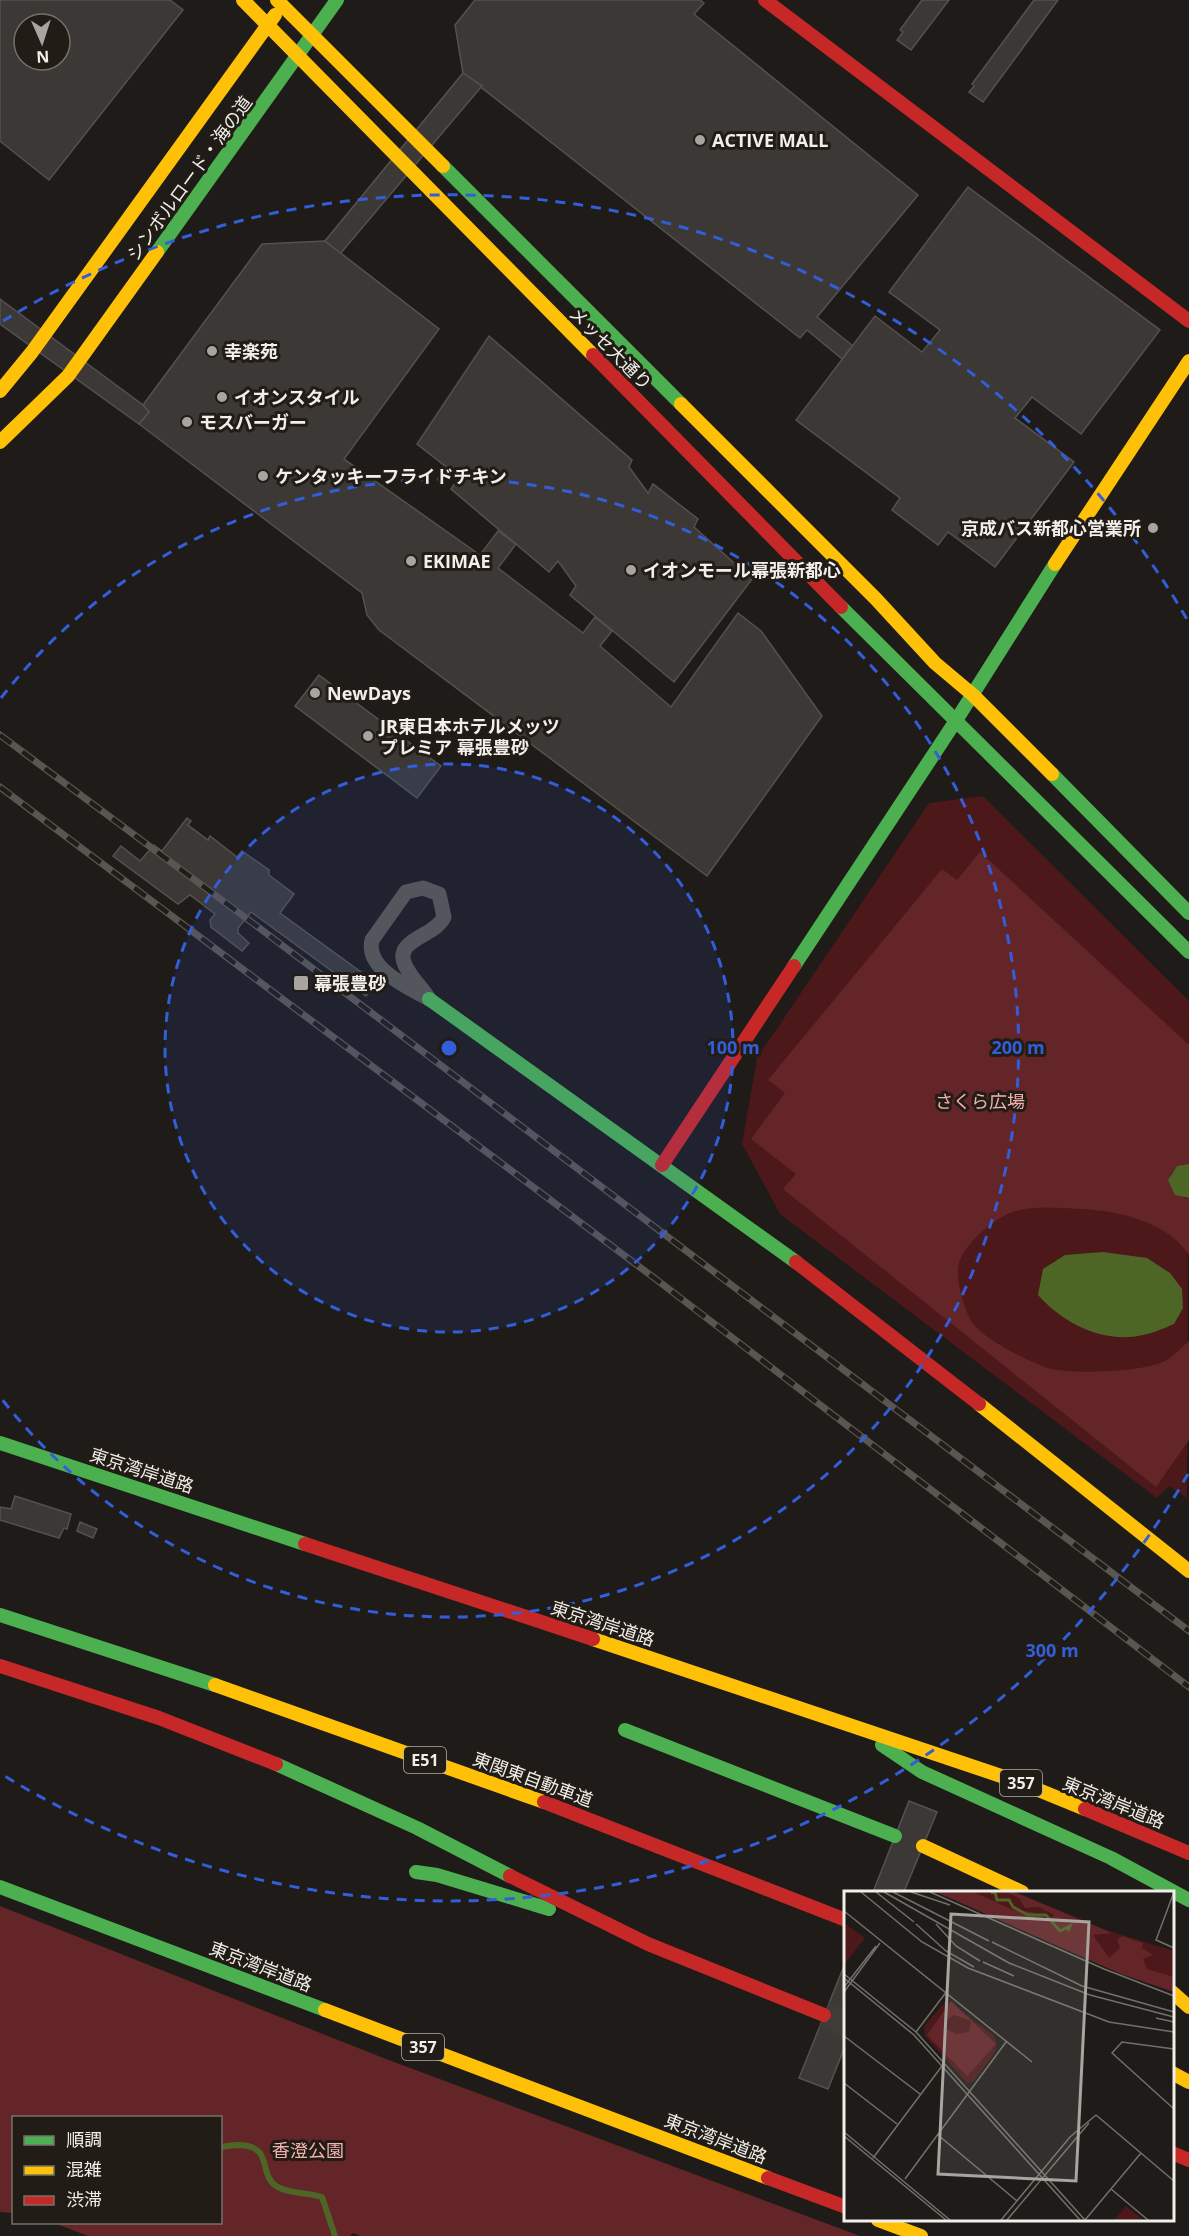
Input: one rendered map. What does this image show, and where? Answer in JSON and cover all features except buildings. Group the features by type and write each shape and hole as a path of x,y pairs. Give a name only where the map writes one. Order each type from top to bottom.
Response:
{"main road":[{"name":"メッセ大通り","path":"243,0 855,621 957,719 1189,952"},
{"name":"シンボルロード・海の道","path":"0,442 68,376 300,56 337,0"},
{"path":"765,0 1189,321"},
{"name":"メッセ大通り","path":"282,2 312,36 876,599 935,663 973,694 1189,913"},
{"name":"シンボルロード・海の道","path":"0,391 32,352 282,2"},
{"path":"662,1165 957,719 1092,506 1189,361"},
{"path":"429,999 662,1165 866,1315 1189,1571"},
{"name":"東京湾岸道路","path":"0,1443 848,1723 1018,1782 1189,1853"},
{"name":"東関東自動車道","path":"0,1615 168,1670 668,1847 844,1919"},
{"path":"0,1666 156,1719 291,1771 416,1827 621,1932 705,1969 824,2014"},
{"path":"848,1723 922,1772 1111,1858 1172,1891"},
{"path":"626,1730 895,1836"},
{"path":"923,1846 1018,1891"},
{"path":"416,1872 437,1875 621,1932"},
{"name":"東京湾岸道路","path":"0,1887 844,2206"},
{"path":"1174,1892 1189,1900"},
{"path":"1174,1993 1189,2007"},
{"path":"1174,2074 1189,2082"},
{"path":"1174,2153 1189,2160"},
{"path":"881,2221 921,2236"}],"street":[{"path":"423,888 439,894 444,917 435,931 411,941 405,949 404,958 408,971 429,999 376,964 370,948 372,940 406,892 423,888"}],"green space":[{"name":"さくら広場","path":"983,796 1189,1001 1187,1498 1169,1486 1157,1498 780,1214 742,1144 757,1058 929,803"},
{"name":"さくら広場","path":"980,852 1189,1045 1189,1164 1177,1166 1170,1175 1185,1199 1189,1198 1189,1255 1168,1234 1155,1226 1125,1215 1094,1210 1037,1208 1013,1212 990,1225 968,1246 958,1267 962,1299 971,1321 977,1328 1006,1349 1048,1368 1089,1372 1141,1368 1165,1361 1189,1341 1189,1440 1156,1487 783,1189 796,1174 751,1139 785,1093 768,1080 942,869 957,880"},
{"name":"香澄公園","path":"0,1906 386,2059 860,2236 360,2236 353,2233 350,2236 88,2236 57,2224 222,2224 222,2116 12,2116 12,2213 0,2212"}],"shaded area":[{"path":"1189,1164 1189,1198 1175,1195 1168,1180 1177,1166"},
{"path":"1103,1252 1147,1258 1170,1273 1182,1289 1183,1308 1174,1324 1151,1333 1128,1337 1099,1334 1072,1323 1038,1295 1043,1269 1065,1255"}],"waterway":[{"path":"222,2147 239,2145 257,2150 264,2161 271,2181 276,2186 322,2197 335,2236"}],"tunnel":[{"path":"824,2015 844,2023"}],"railway":[{"path":"0,735 258,927 1189,1631"},
{"path":"0,787 653,1277 1189,1687"}],"traffic: fast":[{"path":"157,252 337,0"},
{"path":"443,166 681,404"},
{"path":"794,966 957,719 1055,564"},
{"path":"841,607 1189,952"},
{"path":"1052,774 1189,913"},
{"path":"429,999 796,1262"},
{"path":"0,1443 305,1544"},
{"path":"0,1615 215,1685"},
{"path":"625,1730 895,1836"},
{"path":"882,1745 922,1772 1111,1858 1172,1891"},
{"path":"276,1764 417,1828 510,1876"},
{"path":"416,1872 437,1875 549,1909"},
{"path":"0,1887 325,2010"},
{"path":"1174,1892 1189,1900"}],"traffic: slow":[{"path":"243,0 593,355"},
{"path":"277,0 443,166"},
{"path":"0,391 32,352 275,15"},
{"path":"0,442 68,376 157,252"},
{"path":"1055,564 1189,361"},
{"path":"681,404 876,599 935,663 973,695 1052,774"},
{"path":"979,1404 1189,1571"},
{"path":"593,1639 1019,1782 1085,1809"},
{"path":"215,1685 544,1802"},
{"path":"923,1846 1020,1891"},
{"path":"1174,1994 1189,2007"},
{"path":"325,2010 768,2178"},
{"path":"1174,2074 1189,2082"},
{"path":"881,2221 921,2236"}],"traffic: jam":[{"path":"765,0 1189,321"},
{"path":"593,355 841,607"},
{"path":"662,1165 794,966"},
{"path":"796,1262 979,1404"},
{"path":"305,1544 593,1639"},
{"path":"0,1666 159,1718 276,1764"},
{"path":"544,1802 844,1919"},
{"path":"1085,1809 1189,1853"},
{"path":"510,1876 648,1944 824,2015"},
{"path":"1174,2154 1189,2160"},
{"path":"768,2178 844,2206"}],"place":[{"name":"ACTIVE MALL","path":"700,140"},
{"name":"幸楽苑","path":"212,351"},
{"name":"イオンスタイル","path":"222,397"},
{"name":"モスバーガー","path":"187,422"},
{"name":"ケンタッキーフライドチキン","path":"263,476"},
{"name":"京成バス新都心営業所","path":"1153,528"},
{"name":"EKIMAE","path":"411,561"},
{"name":"イオンモール幕張新都心","path":"631,570"},
{"name":"NewDays","path":"315,693"},
{"name":"JR東日本ホテルメッツ プレミア 幕張豊砂","path":"368,736"},
{"name":"幕張豊砂","path":"301,983"}]}
